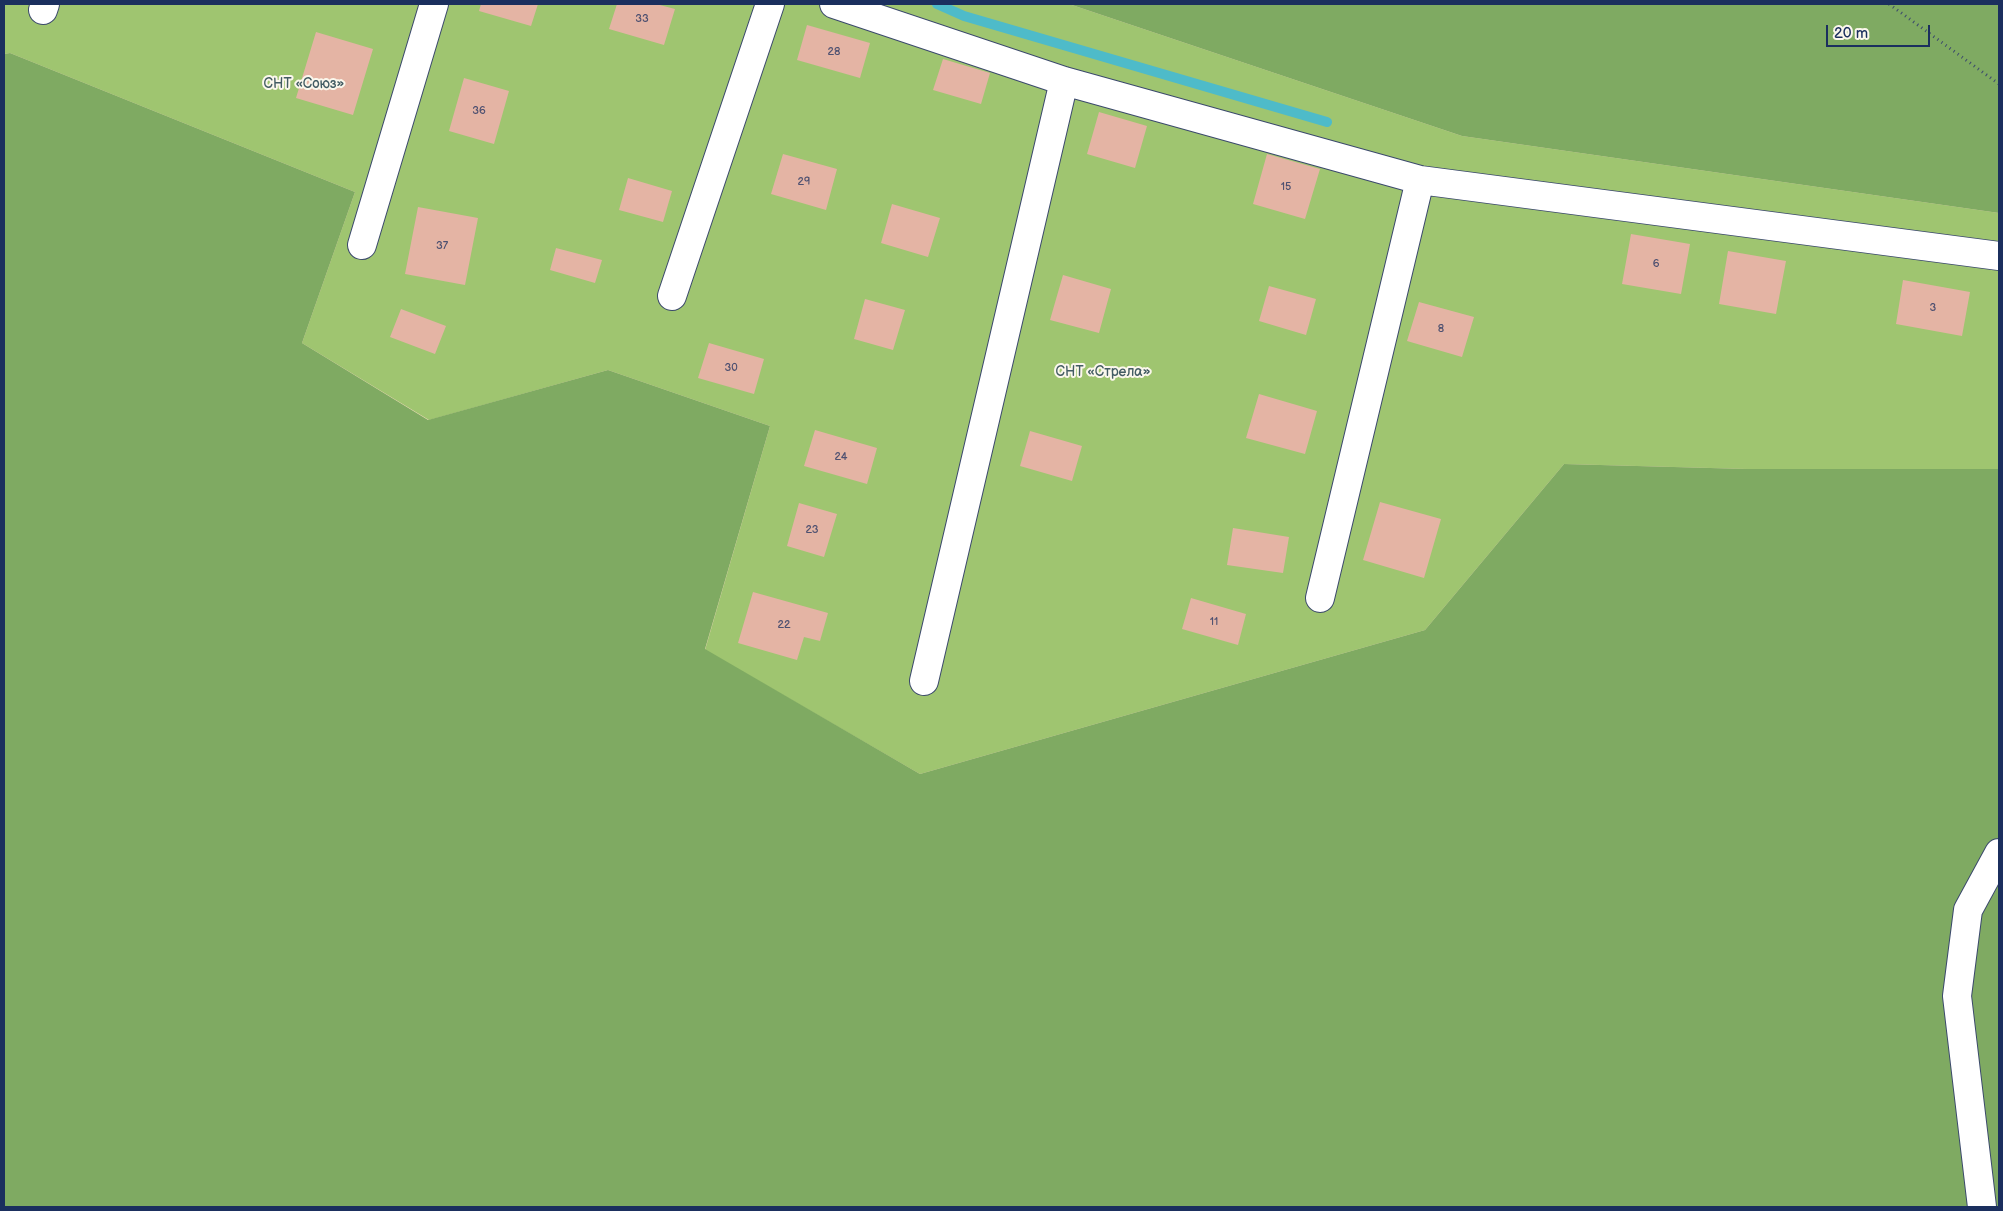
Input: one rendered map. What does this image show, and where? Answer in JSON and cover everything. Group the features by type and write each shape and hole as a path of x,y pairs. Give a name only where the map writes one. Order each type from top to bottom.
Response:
{"street":[{"path":"362,245 434,4"},
{"path":"672,296 770,4"},
{"path":"834,4 1064,81 1420,180 1999,256"},
{"path":"924,681 1064,81"},
{"path":"1320,598 1420,180"},
{"path":"1982,1207 1957,996 1968,910 1999,853"}],"path":[{"path":"1889,4 1999,84"}],"green space":[{"name":"СНТ «Стрела»","path":"4,4 1069,4 1462,136 1999,213 1999,469 1747,469 1564,464 1425,630 920,774 705,650 770,426 608,370 429,420 302,343 355,192 10,53 4,54"},
{"path":"1069,4 1999,4 1999,213 1462,136"},
{"path":"10,53 355,192 302,343 428,420 608,370 770,426 705,649 920,774 1425,630 1564,464 1747,469 1999,469 1999,1207 4,1207 4,54"}],"building":[{"path":"481,4 538,4 531,26 479,11"},
{"path":"617,4 656,4 675,9 664,45 609,29"},
{"path":"807,25 870,43 860,78 797,60"},
{"path":"316,32 373,49 353,115 296,98"},
{"path":"943,59 990,73 981,104 933,90"},
{"path":"464,78 509,91 494,144 449,131"},
{"path":"1099,112 1147,126 1135,168 1087,154"},
{"path":"783,154 837,169 826,210 771,194"},
{"path":"1267,154 1320,169 1305,219 1253,204"},
{"path":"628,178 672,191 663,222 619,210"},
{"path":"892,204 940,218 928,257 881,243"},
{"path":"418,207 478,218 465,285 405,274"},
{"path":"1631,234 1690,244 1681,294 1622,284"},
{"path":"556,248 602,260 595,283 550,270"},
{"path":"1728,251 1786,261 1776,314 1719,304"},
{"path":"1063,275 1111,289 1099,333 1050,320"},
{"path":"1903,280 1970,292 1962,336 1896,324"},
{"path":"1269,286 1316,299 1306,335 1259,321"},
{"path":"865,299 905,310 893,350 854,339"},
{"path":"1419,302 1474,317 1462,357 1407,341"},
{"path":"401,309 446,326 435,354 390,337"},
{"path":"709,343 764,359 754,394 698,378"},
{"path":"1259,394 1317,411 1305,454 1246,438"},
{"path":"815,430 877,448 867,484 804,466"},
{"path":"1030,431 1082,446 1072,481 1020,466"},
{"path":"1380,502 1441,519 1424,578 1363,560"},
{"path":"799,503 837,514 824,557 787,546"},
{"path":"1233,528 1289,537 1283,573 1227,565"},
{"path":"753,592 828,613 820,641 804,637 797,660 738,643"},
{"path":"1191,598 1246,614 1238,645 1182,629"}],"waterway":[{"path":"937,4 964,16 1327,122"}],"park label":[{"name":"СНТ «Союз»","path":"304,84"}]}
